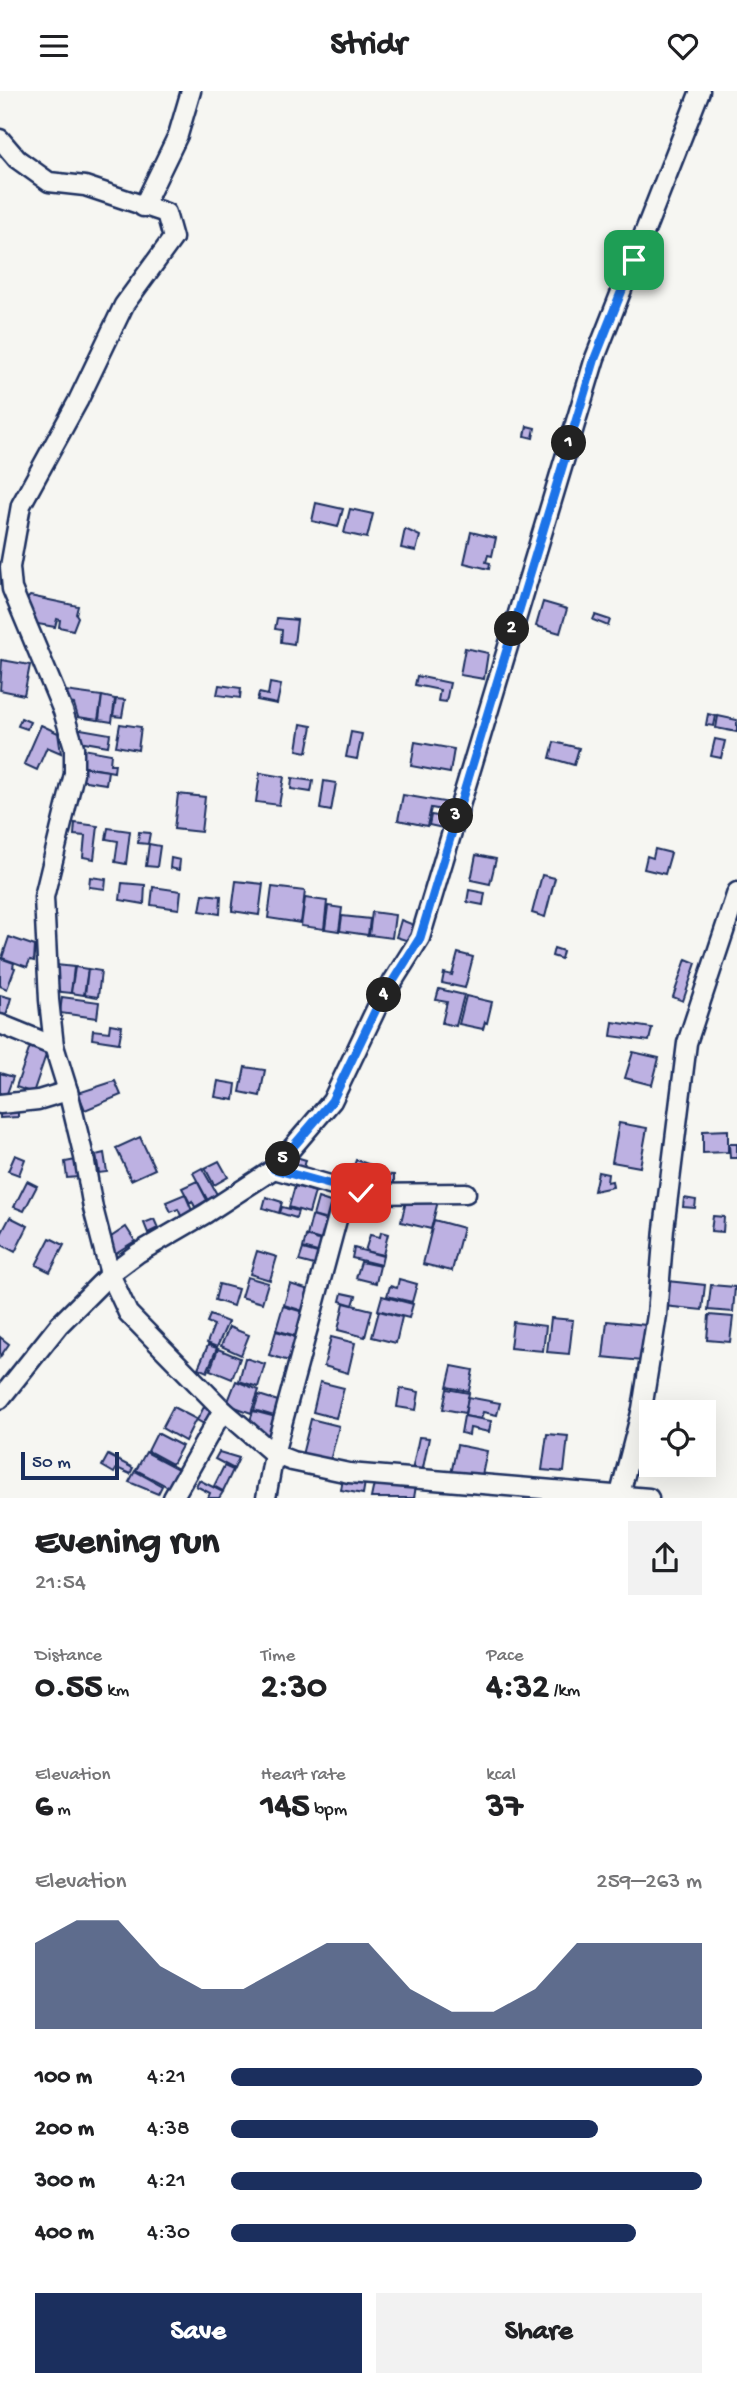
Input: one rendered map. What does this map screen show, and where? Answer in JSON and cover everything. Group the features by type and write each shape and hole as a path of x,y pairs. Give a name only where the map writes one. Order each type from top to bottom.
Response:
{"street":[{"path":"144,207 178,135 191,91"},
{"path":"0,1399 59,1325 110,1273 274,1169 332,1101 378,1005 420,938 595,358 699,91"},
{"path":"0,139 17,159 49,182 85,186 166,213 173,238 124,305 78,401 21,505 5,566 63,711 74,747 74,774 44,897 49,1000 54,1046 84,1157 93,1208 110,1273 128,1313 223,1411 274,1454 292,1461 349,1473 649,1498"},
{"path":"619,1496 642,1409 657,1315 664,1229 687,1043 737,892"},
{"path":"0,1024 54,1046"},
{"path":"0,1104 38,1100 68,1091"},
{"path":"274,1169 361,1193 466,1193"},
{"path":"266,1498 274,1454 345,1190"},
{"path":"173,1498 223,1411"}],"building":[{"path":"527,426 535,428 533,438 525,436"},
{"path":"316,503 343,509 338,527 312,521"},
{"path":"350,509 373,514 367,538 344,533"},
{"path":"405,529 420,536 416,551 401,548"},
{"path":"471,532 496,538 492,556 488,555 486,562 490,563 489,569 464,563"},
{"path":"30,596 78,606 78,617 73,630 59,627 60,620 57,619 55,627 32,623 27,599"},
{"path":"543,602 567,609 560,633 536,626"},
{"path":"595,615 610,620 608,626 593,620"},
{"path":"277,618 297,620 294,644 281,642 282,630 275,629"},
{"path":"465,648 488,653 484,679 460,675"},
{"path":"2,660 30,665 24,695 0,690"},
{"path":"417,676 450,683 446,702 438,701 440,690 415,685"},
{"path":"270,683 281,685 277,704 257,700 259,693 268,695"},
{"path":"219,685 241,688 240,698 217,695"},
{"path":"65,691 102,696 98,720 78,717 74,704 68,703"},
{"path":"102,696 115,699 112,722 99,720"},
{"path":"116,699 125,700 122,717 113,716"},
{"path":"708,714 716,716 714,726 706,725"},
{"path":"718,716 737,720 737,732 716,728"},
{"path":"21,718 30,722 27,729 18,726"},
{"path":"120,724 141,727 138,750 116,746"},
{"path":"301,724 312,726 307,752 297,750"},
{"path":"41,725 58,733 61,753 47,747 37,770 24,764"},
{"path":"75,728 110,734 108,746 79,741"},
{"path":"351,732 362,734 357,759 346,757"},
{"path":"715,739 725,741 721,758 711,756"},
{"path":"415,742 454,749 450,773 411,766"},
{"path":"554,742 579,748 574,765 550,758"},
{"path":"83,749 111,754 110,764 115,764 114,772 80,766"},
{"path":"81,767 108,771 106,784 79,780"},
{"path":"260,773 284,777 279,805 256,802"},
{"path":"292,778 313,781 311,792 291,789"},
{"path":"324,781 336,783 331,811 320,809"},
{"path":"178,794 205,797 201,832 174,829"},
{"path":"403,795 450,803 449,811 431,808 427,826 398,820"},
{"path":"431,815 445,817 443,828 429,825"},
{"path":"75,823 98,826 94,859 83,857 85,836 74,835"},
{"path":"108,828 130,831 126,864 115,862 118,841 106,839"},
{"path":"139,832 150,833 148,844 138,843"},
{"path":"149,844 160,846 157,867 146,866"},
{"path":"655,849 671,853 665,874 644,869 647,856 653,858"},
{"path":"476,855 496,859 490,884 471,880"},
{"path":"171,858 180,860 179,870 170,868"},
{"path":"542,875 555,878 545,917 532,913"},
{"path":"90,877 106,879 105,889 89,887"},
{"path":"236,881 263,884 259,915 232,911"},
{"path":"122,883 145,885 144,904 120,900"},
{"path":"153,887 181,891 179,909 151,905"},
{"path":"272,887 305,891 301,923 268,918"},
{"path":"469,890 485,893 483,905 467,902"},
{"path":"203,894 221,896 220,914 200,911"},
{"path":"305,898 327,901 324,929 301,926"},
{"path":"328,906 342,908 339,931 325,929"},
{"path":"372,912 395,915 392,938 369,935"},
{"path":"342,916 370,919 368,935 340,931"},
{"path":"401,920 414,925 409,941 396,937"},
{"path":"9,937 35,946 34,961 30,960 27,967 2,958"},
{"path":"554,948 563,951 561,959 552,956"},
{"path":"458,953 473,957 465,988 442,983 444,973 452,975"},
{"path":"0,958 14,963 15,968 7,989 0,986"},
{"path":"686,959 696,963 683,1001 673,997"},
{"path":"56,965 74,967 71,993 53,991"},
{"path":"75,967 88,969 84,995 71,993"},
{"path":"88,969 101,971 98,997 85,995"},
{"path":"439,989 464,995 456,1026 442,1023 447,1002 436,1000"},
{"path":"0,995 11,998 5,1019 0,1017"},
{"path":"466,996 492,1002 483,1029 459,1024"},
{"path":"62,997 99,1002 97,1018 60,1013"},
{"path":"613,1022 652,1028 649,1041 611,1036"},
{"path":"110,1024 122,1026 119,1043 92,1039 93,1030 109,1032"},
{"path":"31,1044 48,1049 33,1093 16,1087"},
{"path":"633,1052 659,1058 652,1085 625,1078"},
{"path":"245,1067 265,1070 260,1096 240,1092"},
{"path":"0,1073 13,1077 6,1096 0,1094"},
{"path":"115,1081 121,1095 85,1110 78,1093"},
{"path":"218,1081 236,1084 234,1100 215,1097"},
{"path":"18,1107 18,1117 0,1118 0,1108"},
{"path":"619,1123 647,1128 640,1167 612,1162"},
{"path":"728,1130 728,1152 703,1153 703,1131"},
{"path":"140,1137 155,1169 131,1180 116,1148"},
{"path":"729,1144 737,1144 737,1158 730,1158"},
{"path":"104,1153 107,1172 99,1173 96,1155"},
{"path":"15,1155 25,1159 19,1175 8,1171"},
{"path":"296,1157 306,1160 304,1168 294,1165"},
{"path":"76,1160 78,1177 67,1178 65,1162"},
{"path":"356,1160 377,1167 371,1186 349,1179"},
{"path":"219,1161 228,1177 214,1185 205,1168"},
{"path":"202,1168 218,1196 208,1201 193,1173"},
{"path":"337,1169 349,1172 347,1182 334,1179"},
{"path":"598,1172 608,1174 607,1182 612,1181 613,1187 594,1191"},
{"path":"376,1174 394,1175 394,1186 376,1186"},
{"path":"27,1181 37,1186 24,1211 14,1207"},
{"path":"197,1181 207,1200 195,1207 182,1188"},
{"path":"295,1186 315,1192 309,1213 289,1207"},
{"path":"185,1194 193,1213 182,1218 178,1209 171,1212 166,1202"},
{"path":"266,1197 282,1202 279,1213 263,1208"},
{"path":"407,1197 439,1197 431,1229 401,1222"},
{"path":"318,1198 336,1204 331,1221 313,1216"},
{"path":"684,1198 696,1200 695,1208 683,1207"},
{"path":"282,1207 298,1211 296,1218 280,1213"},
{"path":"312,1216 331,1222 325,1241 307,1236"},
{"path":"713,1216 724,1217 723,1232 711,1231"},
{"path":"10,1217 28,1226 15,1252 0,1244 0,1236"},
{"path":"154,1219 158,1228 148,1233 144,1223"},
{"path":"434,1220 463,1228 452,1271 423,1264"},
{"path":"126,1227 135,1241 114,1254 111,1237"},
{"path":"381,1232 388,1234 383,1255 365,1251 370,1235 380,1237"},
{"path":"306,1236 325,1242 321,1253 303,1248"},
{"path":"50,1238 64,1245 50,1272 36,1265"},
{"path":"354,1248 383,1256 381,1265 352,1258"},
{"path":"303,1249 321,1254 318,1266 299,1261"},
{"path":"257,1251 277,1257 270,1280 250,1274"},
{"path":"361,1262 380,1266 376,1283 356,1278"},
{"path":"247,1277 268,1283 262,1303 241,1297"},
{"path":"399,1279 417,1284 412,1302 387,1296 390,1286 397,1288"},
{"path":"667,1281 705,1285 702,1310 664,1306"},
{"path":"219,1284 238,1289 233,1306 215,1300"},
{"path":"290,1284 309,1290 303,1311 284,1305"},
{"path":"711,1285 735,1287 733,1312 708,1310"},
{"path":"342,1293 356,1296 353,1305 340,1301"},
{"path":"382,1296 413,1304 409,1318 378,1310"},
{"path":"344,1303 372,1310 365,1337 338,1330"},
{"path":"283,1306 303,1312 296,1336 276,1330"},
{"path":"379,1311 402,1317 396,1343 372,1337"},
{"path":"210,1315 228,1322 217,1347 207,1343 214,1325 207,1322"},
{"path":"709,1315 733,1317 730,1342 707,1340"},
{"path":"551,1318 573,1320 569,1354 547,1352"},
{"path":"607,1321 646,1325 642,1361 603,1357"},
{"path":"513,1322 546,1326 543,1351 510,1348"},
{"path":"229,1327 249,1335 241,1355 221,1346"},
{"path":"276,1331 296,1337 289,1361 269,1355"},
{"path":"0,1337 9,1344 0,1357"},
{"path":"331,1337 355,1343 348,1373 324,1366"},
{"path":"208,1345 217,1348 207,1372 198,1368"},
{"path":"218,1349 240,1358 232,1379 210,1370"},
{"path":"245,1358 265,1364 258,1387 239,1381"},
{"path":"452,1366 473,1370 469,1391 447,1387"},
{"path":"236,1381 259,1390 251,1413 227,1404"},
{"path":"320,1382 344,1388 336,1418 313,1412"},
{"path":"400,1388 419,1392 416,1410 397,1407"},
{"path":"447,1389 469,1393 465,1413 443,1409"},
{"path":"259,1395 278,1401 274,1416 254,1410"},
{"path":"468,1397 500,1403 497,1415 483,1412 481,1419 465,1416"},
{"path":"205,1405 214,1409 206,1425 197,1420"},
{"path":"173,1407 196,1419 185,1441 162,1428"},
{"path":"253,1411 276,1417 269,1441 249,1425"},
{"path":"464,1416 491,1421 489,1432 470,1428 469,1435 461,1433"},
{"path":"311,1419 339,1426 330,1461 302,1455"},
{"path":"157,1433 182,1446 172,1464 148,1451"},
{"path":"547,1434 568,1436 564,1472 542,1470"},
{"path":"419,1437 429,1438 422,1473 412,1471"},
{"path":"457,1445 487,1451 481,1480 451,1474"},
{"path":"146,1452 180,1470 170,1488 136,1470"},
{"path":"219,1452 239,1458 234,1469 215,1459"},
{"path":"108,1455 133,1468 130,1474 117,1468 114,1473 102,1466"},
{"path":"224,1466 233,1470 223,1491 214,1486"},
{"path":"135,1471 162,1486 158,1494 129,1482"},
{"path":"343,1478 365,1482 363,1494 341,1490"},
{"path":"375,1479 416,1486 414,1498 371,1498"},
{"path":"199,1480 223,1492 219,1498 208,1498 210,1493 196,1486"}],"route":[{"path":"361,1193 274,1169 332,1101 378,1005 420,938 595,358 634,260"}]}
